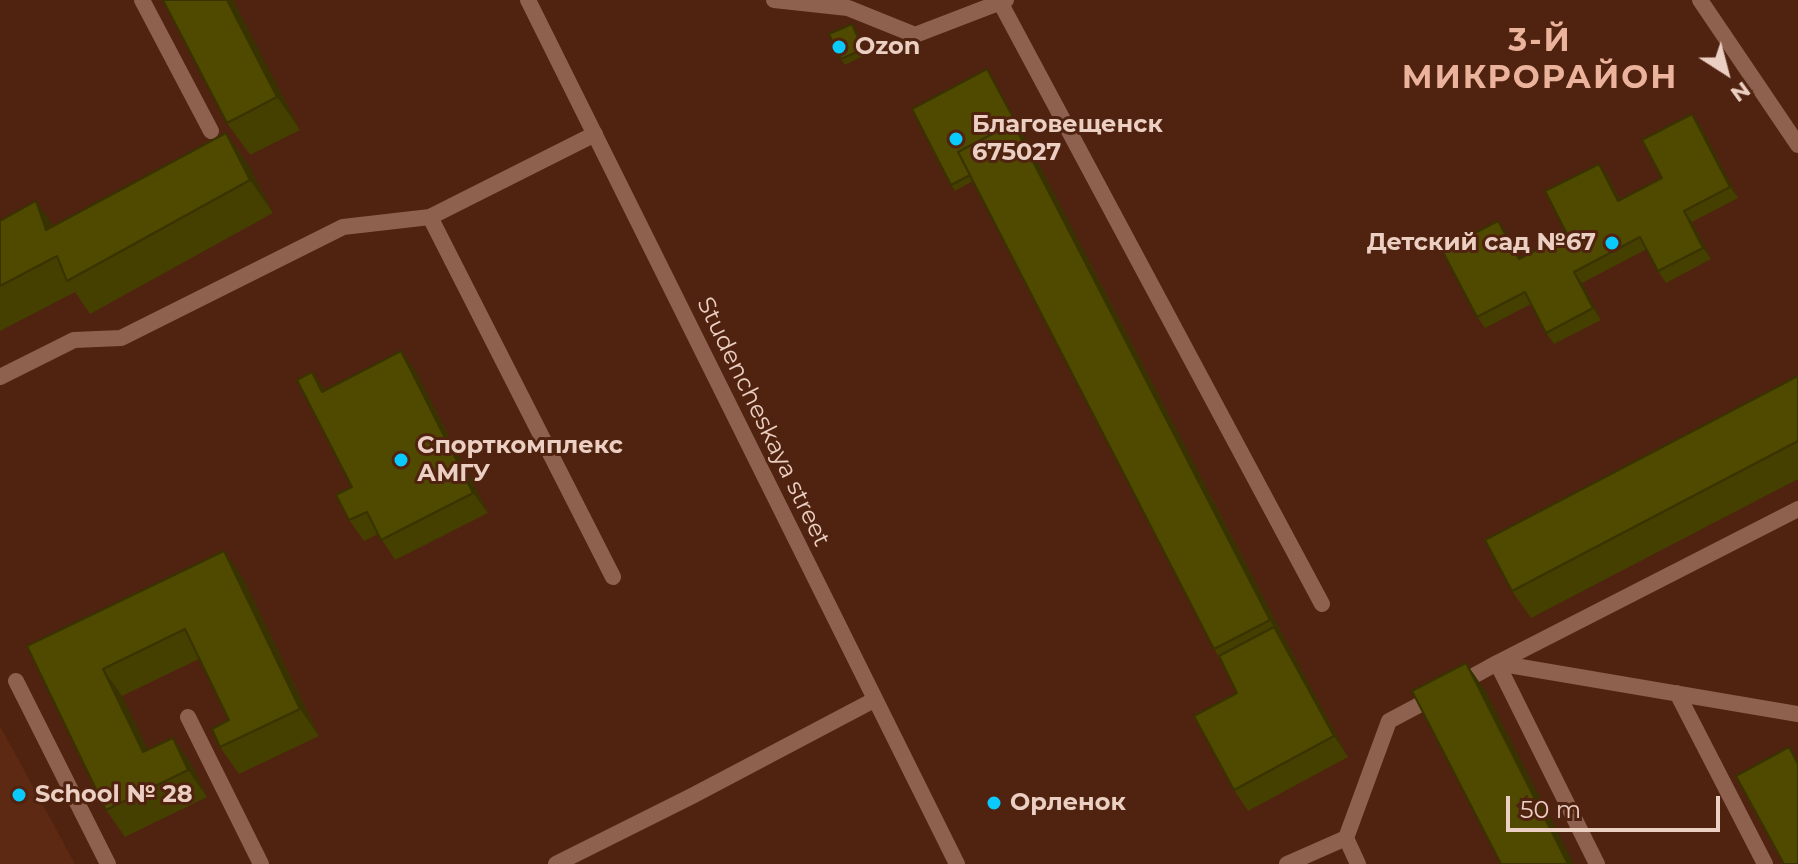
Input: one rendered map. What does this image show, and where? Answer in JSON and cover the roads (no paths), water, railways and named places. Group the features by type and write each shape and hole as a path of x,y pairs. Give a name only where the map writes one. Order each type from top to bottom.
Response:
{"street":[{"path":"142,0 211,131"},
{"name":"Studencheskaya street","path":"528,0 957,864"},
{"path":"774,0 848,8 915,35 1003,1 1322,604"},
{"path":"1700,0 1798,145"},
{"path":"0,377 74,340 121,338 343,227 430,217 595,134"},
{"path":"430,217 613,577"},
{"path":"1358,864 1346,838 1389,721 1798,509"},
{"path":"1497,663 1798,714"},
{"path":"1497,663 1597,864"},
{"path":"16,681 108,864"},
{"path":"1677,693 1765,864"},
{"path":"556,864 874,700"},
{"path":"188,717 261,864"},
{"path":"1287,864 1346,838"}],"place":[{"name":"Ozon","path":"839,47"},
{"name":"Благовещенск 675027","path":"956,139"},
{"name":"Детский сад №67","path":"1612,243"},
{"name":"Спорткомплекс АМГУ","path":"401,460"},
{"name":"School № 28","path":"19,795"},
{"name":"Орленок","path":"994,803"}],"district":[{"name":"3-Й МИКРОРАЙОН","path":"1540,60"}]}
